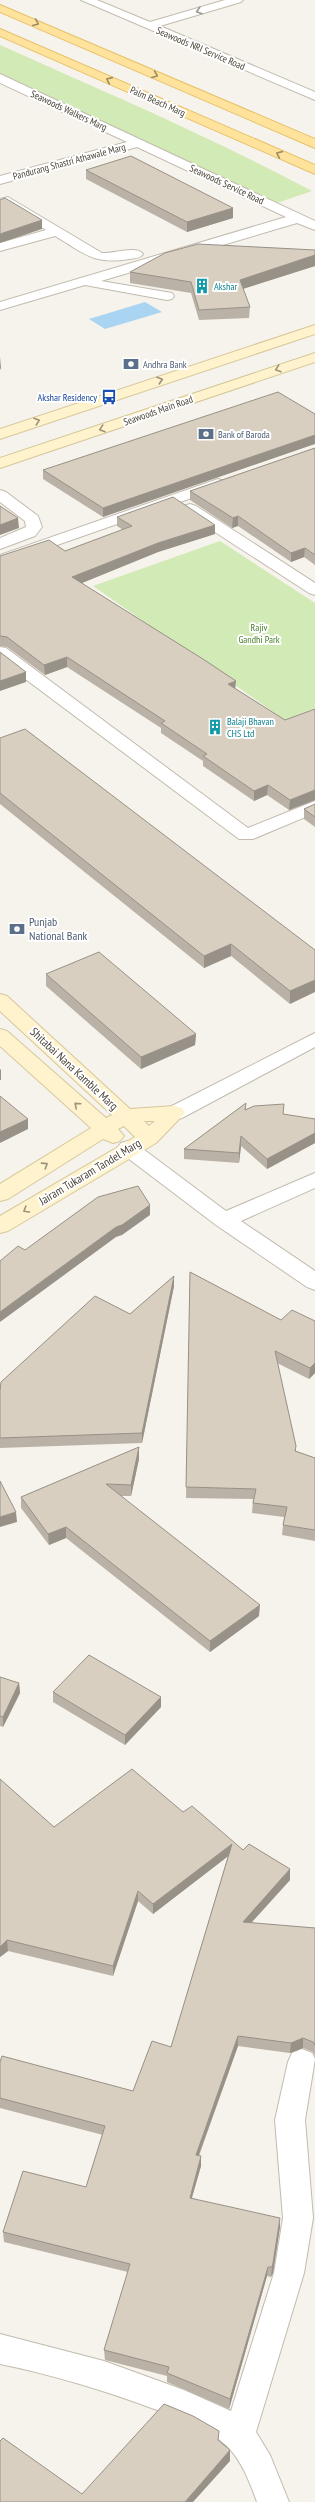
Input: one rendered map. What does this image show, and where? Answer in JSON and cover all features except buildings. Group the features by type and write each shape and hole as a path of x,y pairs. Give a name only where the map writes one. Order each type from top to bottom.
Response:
{"main road":[{"name":"Palm Beach Marg","path":"0,8 315,144"},
{"name":"Palm Beach Marg","path":"0,32 314,170"},
{"path":"0,434 315,329"},
{"name":"Seawoods Main Road","path":"0,463 315,357"},
{"name":"Shitabai Nana Kamble Marg","path":"0,1000 149,1138"},
{"name":"Shitabai Nana Kamble Marg","path":"0,1035 103,1128 128,1148"},
{"name":"Jairam Tukaram Tandel Marg","path":"0,1194 103,1128 125,1116 175,1113"},
{"name":"Jairam Tukaram Tandel Marg","path":"0,1226 128,1148 149,1138 175,1113"}],"street":[{"name":"Seawoods NRI Service Road","path":"87,0 315,96"},
{"path":"136,21 206,0"},
{"path":"149,26 237,0"},
{"name":"Seawoods Walkers Marg","path":"0,78 139,142"},
{"name":"Pandurang Shastri Athawale Marg","path":"0,180 139,142"},
{"name":"Seawoods Service Road","path":"139,142 315,226"},
{"path":"3,200 98,256 110,258 124,257 285,211"},
{"path":"0,306 298,218"},
{"path":"0,247 57,231"},
{"path":"68,286 102,283 167,296"},
{"path":"0,560 234,478"},
{"path":"0,496 32,519 34,527 29,533 0,544"},
{"path":"174,499 315,590"},
{"path":"0,652 246,835 315,806"},
{"name":"Jairam Tukaram Tandel Marg","path":"175,1113 315,1039"},
{"path":"128,1148 224,1220 315,1282"},
{"path":"224,1220 315,1180"},
{"path":"239,2436 289,2273 298,2218 290,2120 302,2062"},
{"path":"0,2349 36,2356 103,2374 202,2413 239,2436 263,2475 273,2502"}],"green space":[{"path":"0,45 197,133 312,191 277,203 0,73"},
{"name":"Rajiv Gandhi Park","path":"220,541 315,603 315,708 285,720 93,586"}],"water":[{"path":"145,302 162,312 105,329 89,319"}],"place":[{"name":"Akshar","path":"202,286"},
{"name":"Andhra Bank","path":"131,364"},
{"name":"Akshar Residency","path":"109,397"},
{"name":"Bank of Baroda","path":"206,434"},
{"name":"Balaji Bhavan CHS Ltd","path":"215,727"},
{"name":"Punjab National Bank","path":"17,929"}]}
